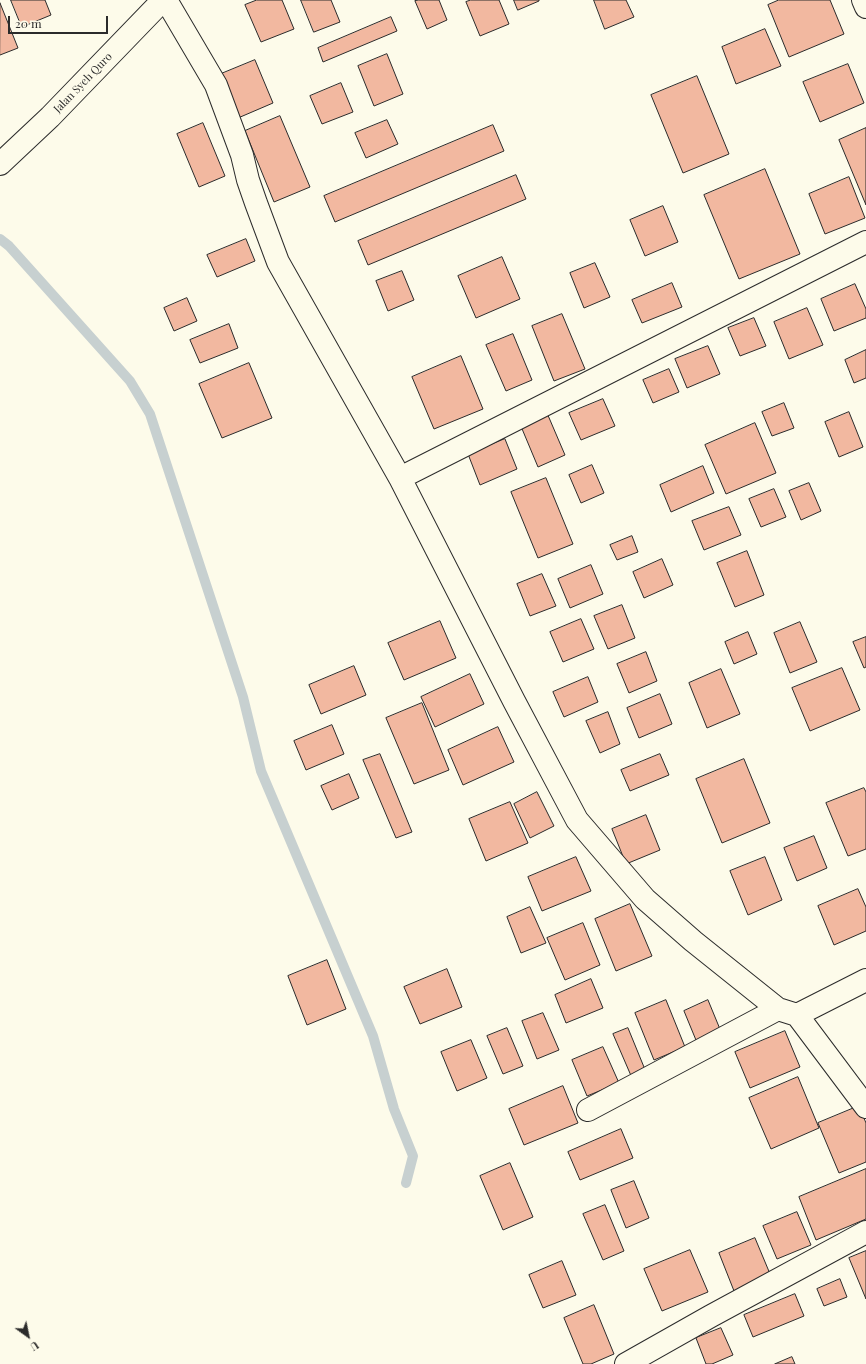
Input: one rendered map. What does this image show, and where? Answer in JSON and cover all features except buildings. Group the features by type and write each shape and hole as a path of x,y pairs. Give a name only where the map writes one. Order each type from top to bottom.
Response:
{"street":[{"name":"Jalan Syeh Quro","path":"0,164 50,117 165,0"},
{"path":"165,0 216,85 242,155 248,180 278,262 400,478 514,701 577,820 645,898 693,941 788,1012 866,1107"},
{"path":"863,0 866,7"},
{"path":"400,478 866,242"},
{"path":"588,1110 788,1012 866,980"},
{"path":"626,1364 866,1232"}],"waterway":[{"path":"0,239 9,246 130,381 150,414 243,697 261,771 373,1036 394,1109 413,1156 406,1183"}]}
